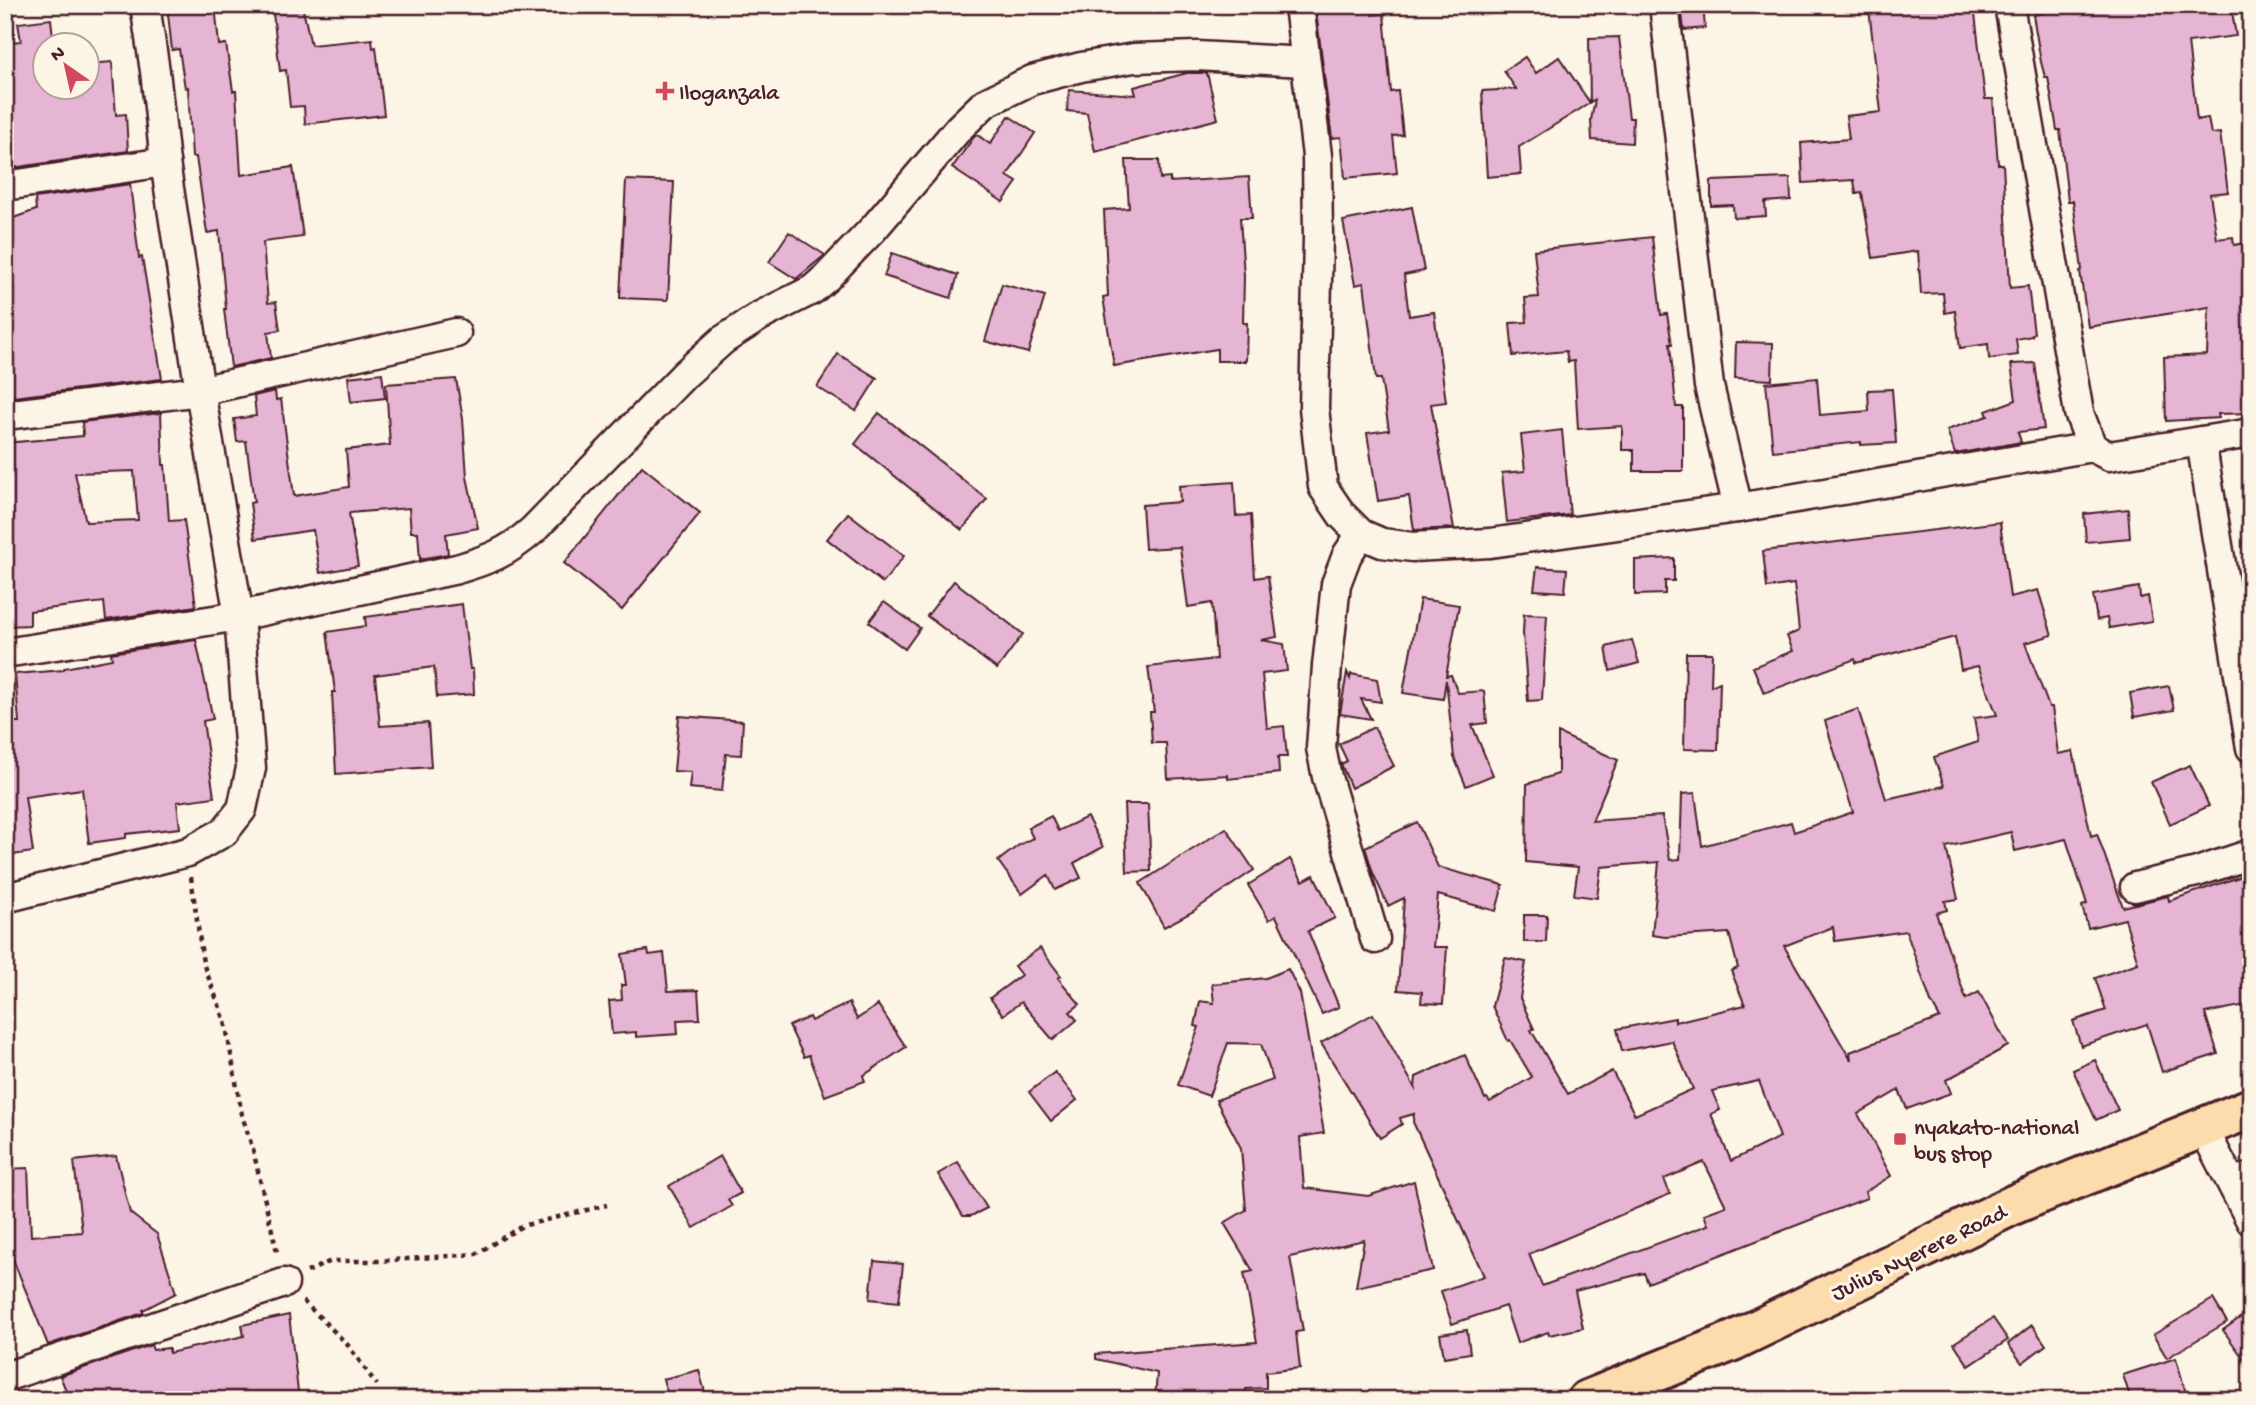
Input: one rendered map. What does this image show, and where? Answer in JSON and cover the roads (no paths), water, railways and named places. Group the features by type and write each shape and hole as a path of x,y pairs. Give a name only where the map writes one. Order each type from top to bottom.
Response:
{"highway":[{"name":"Julius Nyerere Road","path":"1587,1400 1733,1341 2015,1204 2251,1108"}],"street":[{"path":"5,898 188,852 224,832 242,809 251,768 239,616 200,391 165,162 145,5"},
{"path":"1299,5 1317,156 1314,408 1323,486 1342,515 1361,534 1382,543 1412,547 1490,543 1738,508 2092,447 2109,456 2251,433"},
{"path":"1664,5 1709,386 1738,508"},
{"path":"2009,5 2079,413 2092,447"},
{"path":"5,653 239,616 457,569 488,559 512,548 685,374 723,340 760,316 812,290 827,277 874,228 959,128 985,103 1031,80 1081,67 1134,58 1197,56 1306,62"},
{"path":"5,186 165,162"},
{"path":"5,415 200,391 456,333"},
{"path":"2201,441 2251,748"},
{"path":"1361,534 1347,555 1336,584 1321,748 1327,777 1375,939"},
{"path":"2135,887 2197,872 2251,854"},
{"path":"2203,1128 2239,1172 2251,1221"},
{"path":"5,1377 284,1283"}],"place":[{"name":"Iloganzala","path":"665,91"},
{"name":"nyakato-national bus stop","path":"1900,1139"}]}
